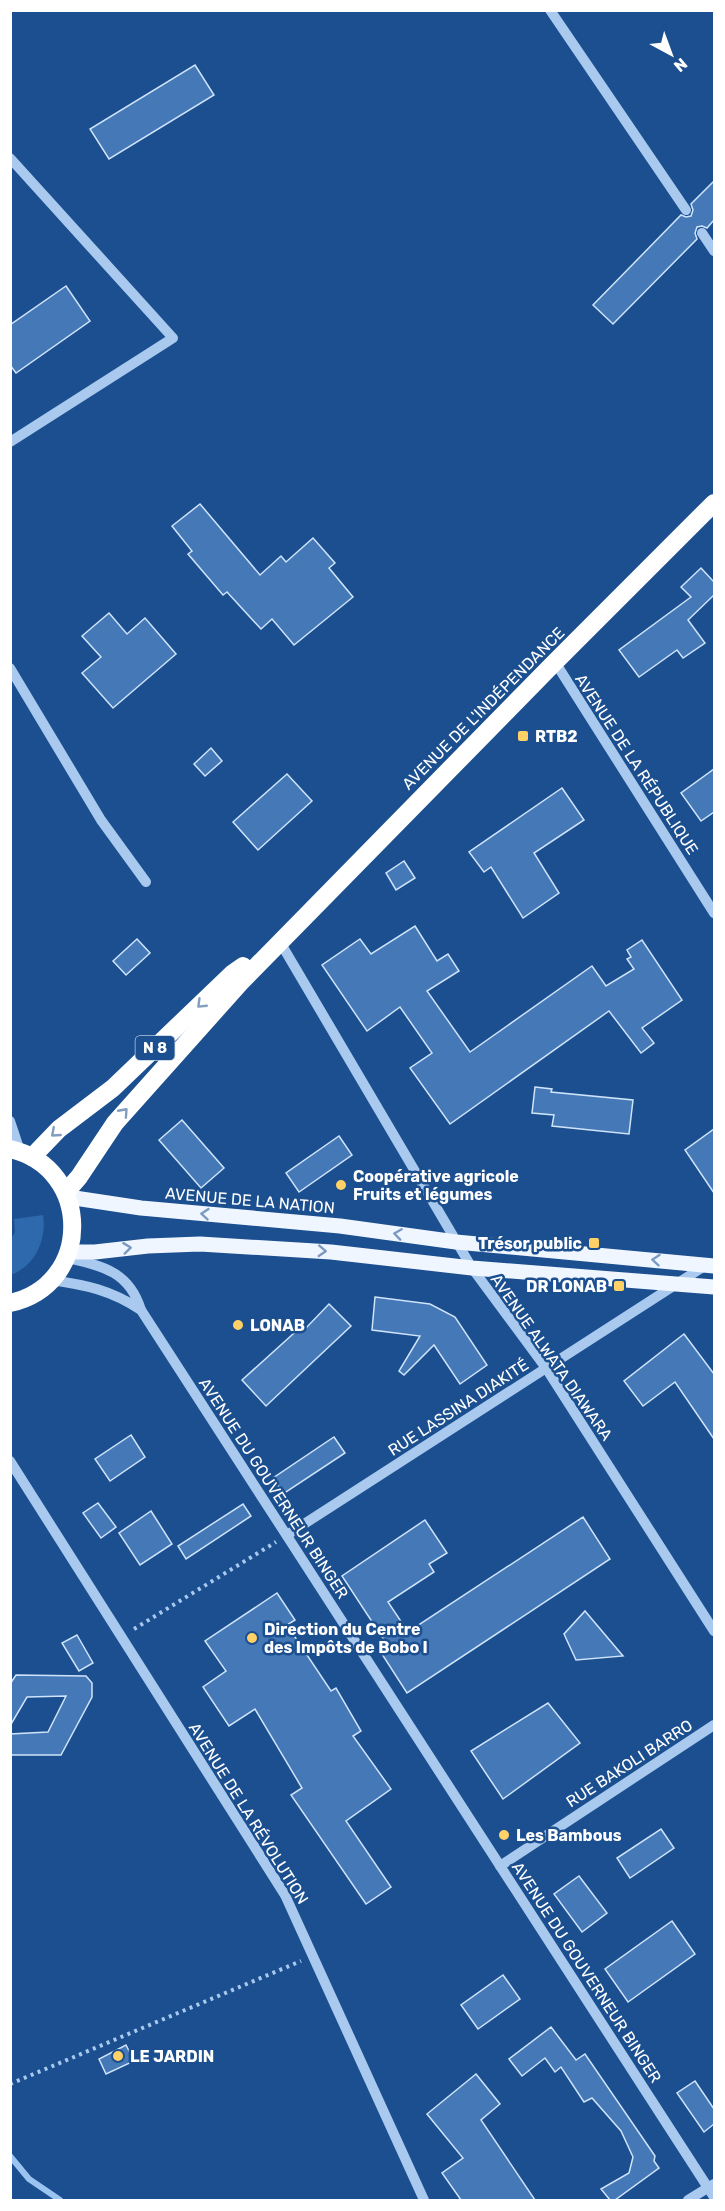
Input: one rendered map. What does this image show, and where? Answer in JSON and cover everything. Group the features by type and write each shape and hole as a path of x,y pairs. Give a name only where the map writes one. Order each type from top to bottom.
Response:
{"highway":[{"name":"AVENUE DE L'INDÉPENDANCE","path":"67,1195 115,1123 280,942 714,503"},
{"name":"AVENUE DE L'INDÉPENDANCE","path":"21,1153 59,1129 113,1088 233,973 280,942"},
{"path":"12,1304 40,1290 51,1280 68,1255 73,1228 67,1195 55,1175 21,1153"}],"main road":[{"name":"AVENUE DE LA NATION","path":"67,1195 141,1208 340,1226 456,1242 711,1265"},
{"path":"68,1255 148,1246 200,1244 342,1252 472,1268 714,1287"}],"street":[{"path":"550,10 686,210"},
{"path":"10,158 173,338 10,442"},
{"path":"702,233 714,250"},
{"name":"AVENUE DE LA RÉPUBLIQUE","path":"555,662 714,913"},
{"path":"10,668 101,820 146,882"},
{"name":"AVENUE ALWATA DIAWARA","path":"280,942 472,1268 546,1368 714,1631"},
{"path":"10,1121 21,1153"},
{"name":"AVENUE DU GOUVERNEUR BINGER","path":"68,1255 117,1274 136,1294 141,1310 500,1866 712,2189"},
{"name":"RUE LASSINA DIAKITÉ","path":"287,1535 678,1283 711,1265"},
{"name":"AVENUE DU GOUVERNEUR BINGER","path":"51,1280 88,1285 104,1290 141,1310"},
{"name":"AVENUE DE LA RÉVOLUTION","path":"10,1461 285,1895 424,2200"},
{"name":"RUE BAKOLI BARRO","path":"500,1866 714,1725"},
{"path":"688,2200 712,2189"}],"path":[{"path":"121,1637 287,1535"},
{"path":"10,2084 313,1956"}],"shaded area":[{"path":"43,1215 43,1234 38,1251 27,1265 11,1275 11,1239 15,1232 14,1219"}],"building":[{"path":"195,65 214,95 109,159 90,129"},
{"path":"714,181 714,220 707,228 697,227 695,233 697,239 613,324 593,305 681,215 691,216 693,210 691,204"},
{"path":"66,286 90,321 16,373 10,365 10,325"},
{"path":"200,504 260,575 281,556 286,562 313,538 335,563 329,568 353,597 294,645 272,619 261,629 227,592 223,595 188,554 192,551 172,526"},
{"path":"701,568 714,580 714,595 688,620 705,643 683,658 677,650 639,677 619,650 691,597 681,587"},
{"path":"109,613 127,634 145,618 176,654 113,708 82,673 101,657 82,636"},
{"path":"211,748 222,761 205,776 194,764"},
{"path":"714,769 714,812 701,821 681,793"},
{"path":"287,774 312,801 258,850 233,822"},
{"path":"562,788 584,820 534,853 559,893 523,918 491,867 484,872 469,852"},
{"path":"404,861 415,878 396,890 386,873"},
{"path":"415,926 437,961 448,954 459,971 427,991 470,1052 592,966 606,986 634,969 627,959 631,957 627,950 642,940 682,1000 642,1028 654,1043 641,1053 609,1011 450,1124 410,1068 432,1053 400,1007 367,1031 322,965 360,939 371,954"},
{"path":"137,939 150,953 126,975 113,961"},
{"path":"535,1087 552,1089 551,1092 633,1100 629,1134 552,1126 554,1115 532,1113"},
{"path":"182,1120 224,1168 201,1188 159,1140"},
{"path":"714,1129 714,1193 685,1150"},
{"path":"339,1136 352,1155 299,1192 286,1173"},
{"path":"375,1297 430,1304 455,1317 487,1365 460,1384 434,1345 404,1375 399,1371 420,1336 372,1330"},
{"path":"329,1304 351,1326 266,1406 242,1380 303,1325 306,1328"},
{"path":"684,1334 714,1374 714,1439 675,1382 643,1406 624,1381"},
{"path":"131,1435 145,1457 110,1481 95,1459"},
{"path":"334,1437 345,1453 283,1494 273,1478"},
{"path":"98,1503 116,1527 101,1538 83,1513"},
{"path":"243,1504 251,1516 186,1559 178,1546"},
{"path":"151,1511 172,1544 140,1565 119,1533"},
{"path":"583,1517 610,1559 407,1693 380,1651 388,1646 342,1576 425,1520 447,1553 429,1564 434,1572 388,1602 408,1632"},
{"path":"277,1593 295,1620 287,1625 331,1691 336,1688 361,1731 353,1736 391,1789 346,1821 391,1887 366,1904 291,1795 302,1788 255,1709 229,1726 203,1687 226,1671 205,1641"},
{"path":"585,1611 623,1656 576,1660 564,1634"},
{"path":"77,1635 93,1663 79,1671 62,1643"},
{"path":"16,1675 86,1676 92,1683 92,1697 61,1755 10,1755 10,1734 48,1732 66,1696 27,1697 10,1726 10,1684"},
{"path":"548,1703 580,1743 503,1799 471,1751"},
{"path":"661,1829 674,1848 630,1878 617,1858"},
{"path":"579,1876 607,1913 582,1932 554,1894"},
{"path":"672,1921 695,1954 628,2002 605,1969"},
{"path":"503,1975 520,1999 478,2029 461,2005"},
{"path":"551,2027 576,2060 585,2054 655,2156 654,2161 659,2168 615,2200 610,2200 601,2189 629,2173 633,2157 621,2131 592,2098 584,2102 561,2067 555,2072 545,2058 522,2076 509,2059"},
{"path":"126,2045 134,2061 106,2074 99,2059"},
{"path":"476,2074 500,2104 481,2120 535,2200 461,2200 442,2173 463,2158 427,2114"},
{"path":"695,2081 714,2109 714,2124 704,2132 677,2093"}],"waterway":[{"path":"10,2156 29,2179 60,2200"}],"place":[{"name":"RTB2","path":"523,736"},
{"name":"Coopérative agricole Fruits et légumes","path":"341,1185"},
{"name":"Trésor public","path":"594,1243"},
{"name":"DR LONAB","path":"619,1286"},
{"name":"LONAB","path":"238,1325"},
{"name":"Direction du Centre des Impôts de Bobo I","path":"252,1638"},
{"name":"Les Bambous","path":"504,1835"},
{"name":"LE JARDIN","path":"118,2056"}]}
